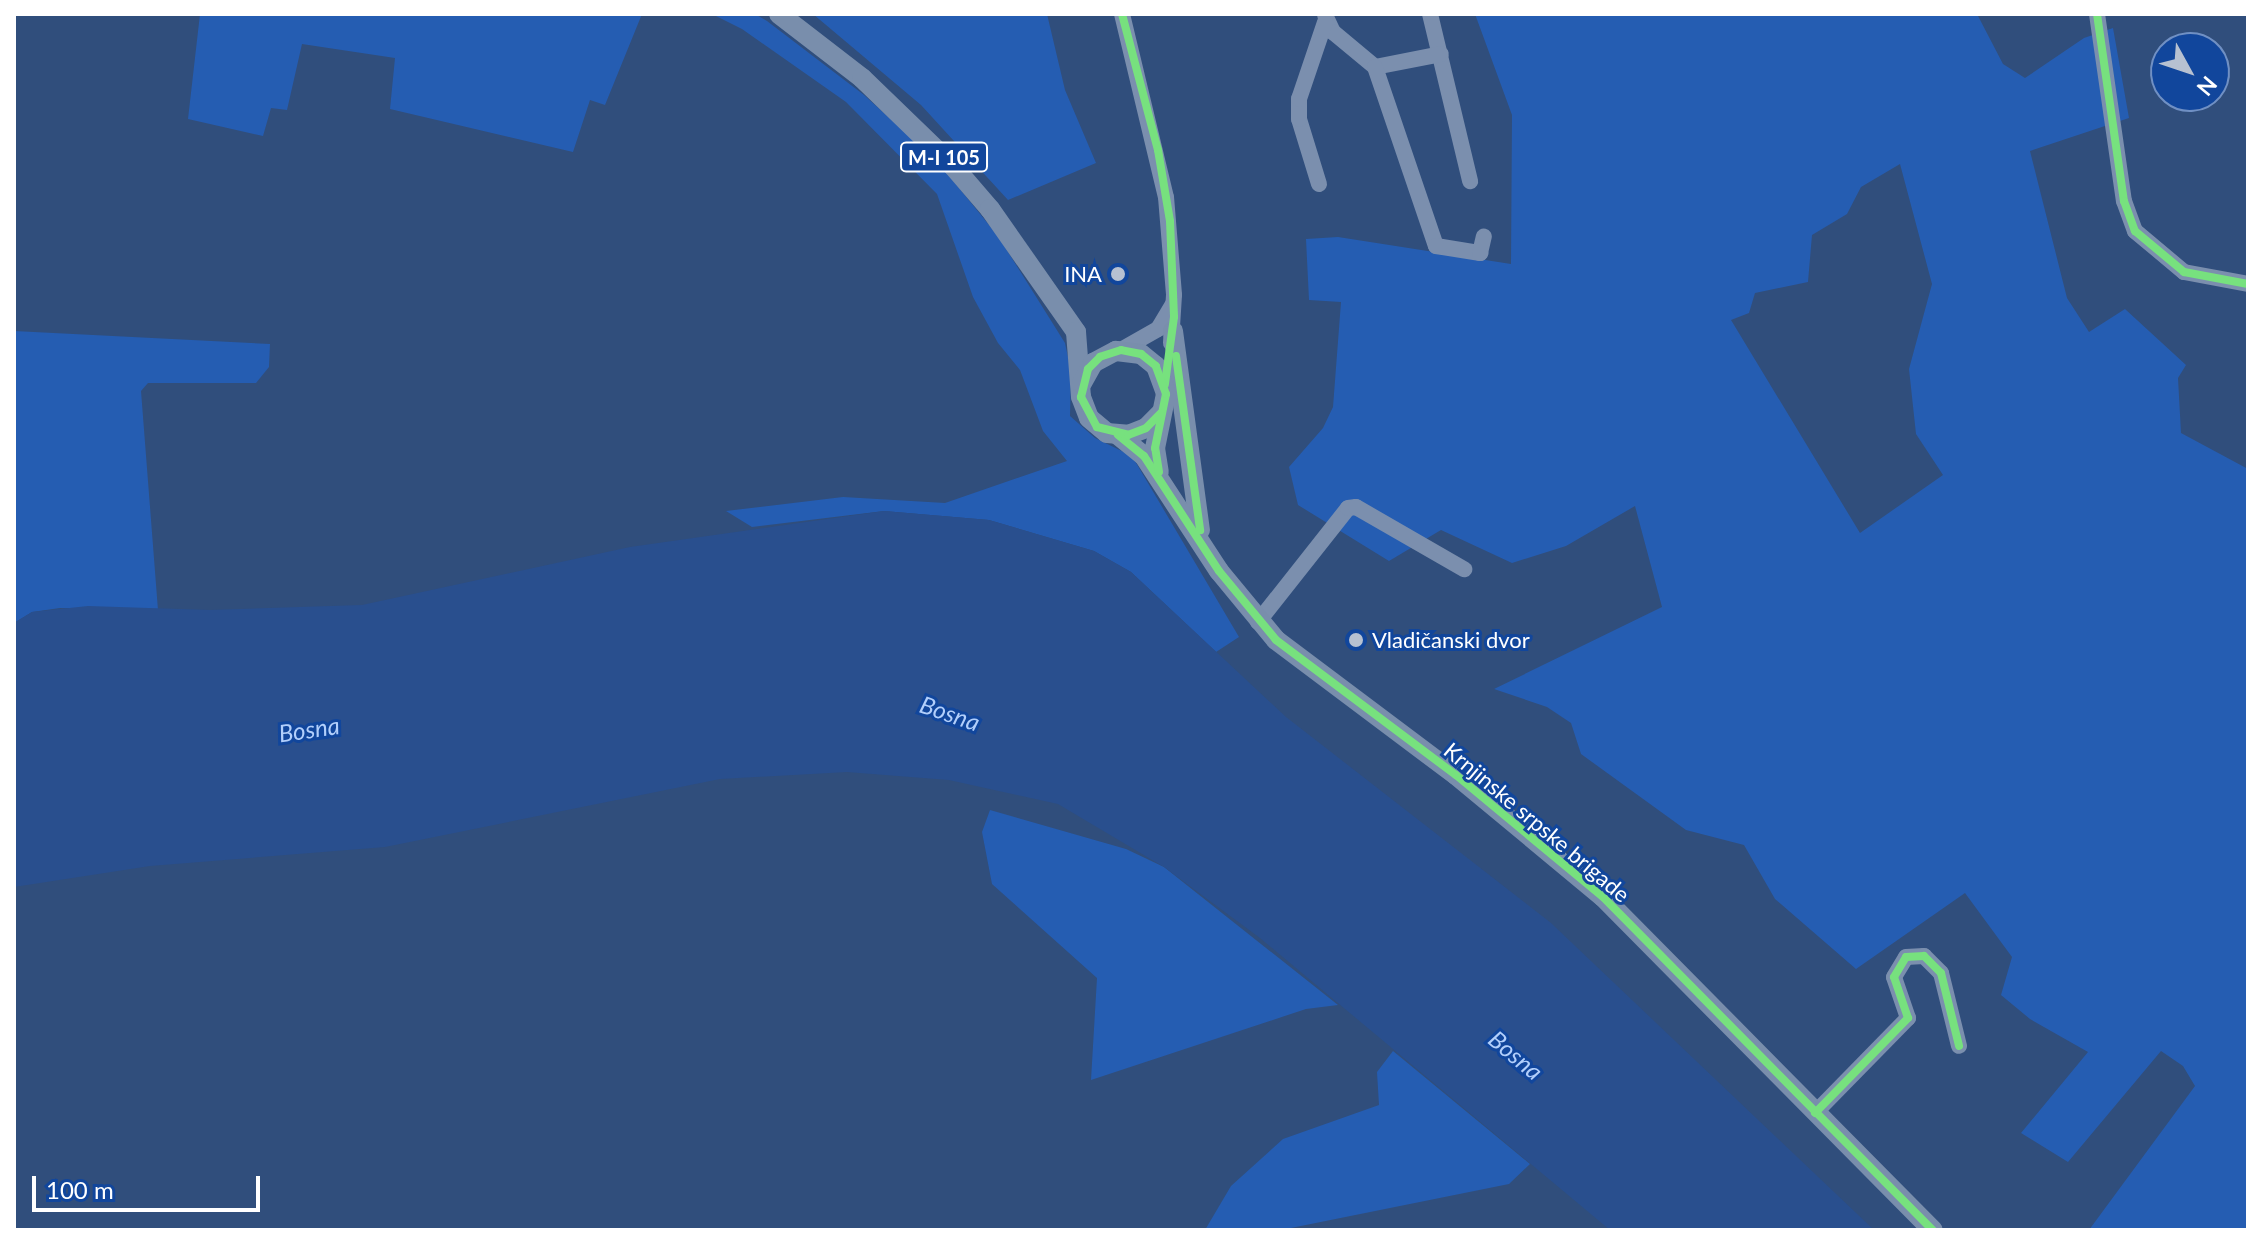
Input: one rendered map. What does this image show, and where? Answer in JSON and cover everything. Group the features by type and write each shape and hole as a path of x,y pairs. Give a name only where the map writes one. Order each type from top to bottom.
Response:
{"main road":[{"name":"M-I 105","path":"779,14 862,78 953,166 1076,332 1118,351 1149,359 1165,384"},
{"path":"1173,331 1194,503 1205,549"},
{"path":"1076,332 1081,385 1089,418 1118,435 1138,433 1160,414"},
{"path":"1081,385 1093,363 1118,351"},
{"path":"1159,476 1155,448 1165,384"},
{"name":"Krnjinske srpske brigade","path":"1118,435 1159,476 1205,549 1258,622 1603,897 1933,1230"}],"street":[{"path":"1430,14 1470,181"},
{"path":"2097,14 2124,201 2135,231 2184,272 2248,284"},
{"path":"1126,15 1158,150 1174,295 1173,331 1165,384"},
{"path":"1319,184 1299,119 1299,99 1325,18 1375,67 1436,246 1480,253 1486,246 1484,236"},
{"path":"1375,67 1441,54"},
{"path":"1118,351 1158,329 1174,295"},
{"path":"1258,622 1348,508 1356,507 1464,569"},
{"path":"1815,1113 1908,1018 1894,977 1906,957 1924,956 1941,973 1959,1046"}],"shaded area":[{"path":"200,14 642,14 605,105 590,100 573,152 390,109 395,58 302,44 287,110 271,108 263,136 188,119"},
{"path":"712,14 755,14 767,21 864,95 937,161 998,236 1065,343 1071,371 1070,416 1095,438 1132,456 1239,637 1216,652 1131,572 1094,551 989,520 884,511 752,527 726,511 843,497 945,503 1067,461 1043,431 1020,370 998,343 973,297 937,194 846,102 742,29"},
{"path":"813,14 1047,14 1065,90 1096,163 1008,200 921,105"},
{"path":"1475,14 1977,14 2003,64 2025,78 2084,38 2113,28 2129,118 2030,151 2067,298 2089,332 2125,309 2186,365 2178,378 2181,433 2248,469 2248,1230 2089,1230 2195,1086 2183,1066 2161,1051 2068,1162 2021,1133 2088,1052 2030,1019 2001,995 2012,957 1965,893 1856,969 1775,899 1744,845 1686,830 1581,754 1571,723 1547,707 1494,689 1662,607 1635,506 1566,546 1512,563 1441,530 1389,561 1298,505 1289,467 1323,428 1333,407 1341,302 1309,300 1306,239 1338,237 1511,264 1512,115","holes":["1900,164 1932,284 1909,369 1916,434 1943,475 1860,533 1731,320 1749,313 1755,293 1808,282 1812,235 1847,214 1861,187"]},
{"path":"14,331 270,344 269,367 256,383 148,383 141,391 158,610 60,608 32,612 14,623"},
{"path":"990,810 1126,849 1164,867 1338,1005 1306,1009 1091,1080 1097,978 992,884 982,832"},
{"path":"1393,1051 1530,1164 1509,1184 1281,1230 1205,1230 1231,1186 1283,1139 1379,1105 1377,1072"}],"water":[{"name":"Bosna","path":"884,511 989,520 1094,551 1131,572 1286,717 1551,923 1874,1230 1610,1230 1260,938 1164,867 1058,804 949,780 847,772 720,779 385,847 150,866 14,887 14,623 32,612 88,606 210,610 362,605 630,547"}],"cycle path":[{"path":"1122,14 1158,150 1170,221 1174,317 1165,384"},
{"path":"2097,14 2124,201 2135,231 2184,272 2248,284"},
{"path":"1159,472 1155,448 1166,394 1156,366 1141,354 1121,350 1100,357 1088,369 1081,397 1097,427 1128,435 1146,428 1160,414"},
{"path":"1176,356 1200,530"},
{"path":"1118,435 1144,456 1219,571 1276,640 1456,775 1603,897 1933,1230"},
{"path":"1815,1113 1908,1018 1894,977 1906,957 1924,956 1941,973 1959,1046"}],"place":[{"name":"INA","path":"1118,274"},
{"name":"Vladičanski dvor","path":"1356,640"}]}
